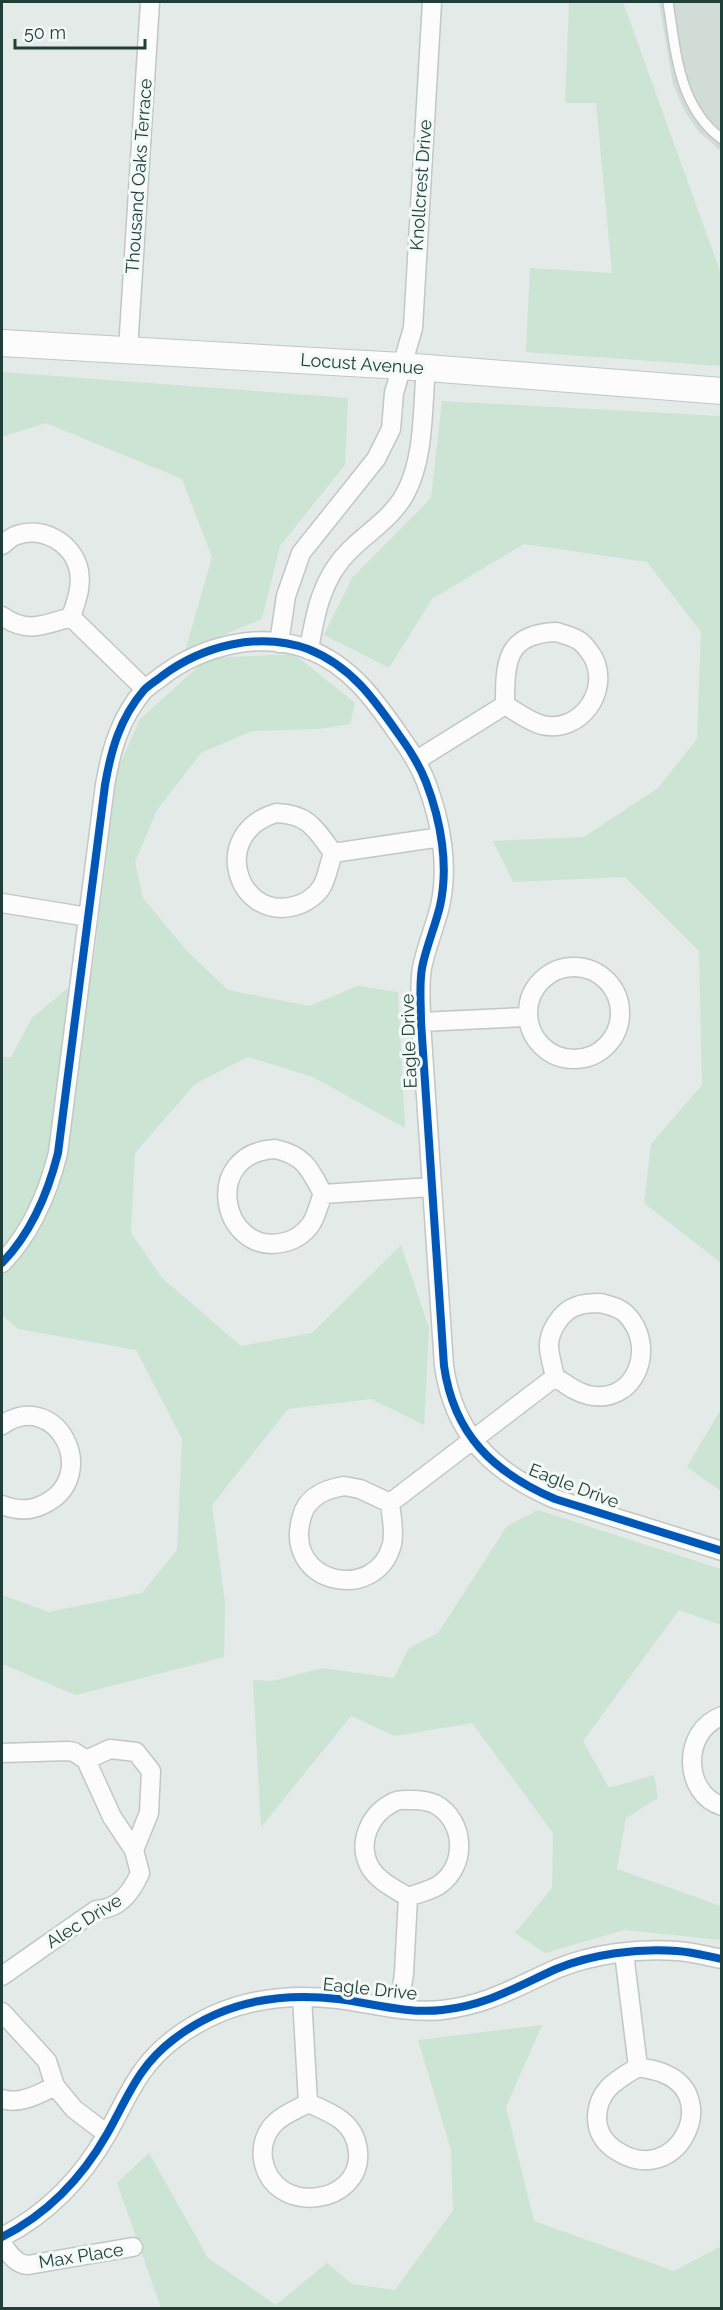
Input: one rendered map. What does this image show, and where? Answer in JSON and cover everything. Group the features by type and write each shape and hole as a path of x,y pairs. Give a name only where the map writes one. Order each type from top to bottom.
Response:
{"street":[{"name":"Thousand Oaks Terrace","path":"128,351 150,2"},
{"name":"Knollcrest Drive","path":"414,367 413,328 432,2"},
{"name":"Locust Avenue","path":"2,343 414,367 722,391"},
{"path":"279,643 286,596 301,553 376,459 391,429 394,393 414,367"},
{"path":"309,650 313,621 329,577 350,549 378,526 397,505 411,480 419,453 414,367"},
{"path":"2,545 16,535 37,533 58,540 69,548 80,573 78,596 71,617"},
{"path":"2,616 13,624 39,627 71,617"},
{"path":"71,617 145,689"},
{"path":"556,632 579,640 589,650 597,664 600,680 596,695 581,715 571,722 555,726 543,725 505,705 505,668 509,657 528,637 539,633 556,632"},
{"name":"Eagle Drive","path":"2,1263 21,1240 39,1208 58,1153 111,753 127,715 145,689 186,660 208,651 231,644 279,643 309,650 350,675 369,692 417,760 427,784 441,837 445,874 440,904 422,970 421,1022 431,1187 448,1392 458,1418 472,1440 492,1461 530,1488 555,1499 722,1551"},
{"path":"417,760 505,705"},
{"path":"276,813 300,817 313,825 333,853 321,887 311,898 298,906 283,909 263,904 252,896 242,883 236,865 236,852 243,835 254,822 276,813"},
{"path":"333,853 441,837"},
{"path":"2,903 88,917"},
{"path":"573,965 599,973 612,988 619,1002 620,1020 615,1035 592,1057 580,1060 555,1056 545,1050 539,1044 526,1017 535,988 547,975 559,968 573,965"},
{"path":"421,1022 526,1017"},
{"path":"275,1149 298,1156 309,1167 323,1194 307,1229 287,1242 273,1244 263,1243 246,1234 232,1220 226,1199 230,1177 236,1167 247,1157 264,1150 275,1149"},
{"path":"323,1194 431,1187"},
{"path":"601,1303 618,1308 627,1315 636,1329 641,1348 641,1365 638,1373 627,1386 602,1396 590,1396 577,1392 555,1377 549,1348 556,1323 564,1314 574,1306 601,1303"},
{"path":"390,1503 555,1377"},
{"path":"2,1425 9,1419 24,1416 38,1417 52,1423 59,1428 66,1440 71,1463 70,1477 63,1491 51,1501 24,1510 2,1505"},
{"path":"344,1486 360,1489 390,1503 392,1545 386,1558 377,1569 364,1577 345,1580 330,1578 314,1569 305,1558 298,1544 297,1530 303,1511 315,1497 330,1488 344,1486"},
{"path":"722,1716 713,1719 699,1732 691,1760 699,1787 709,1798 722,1806"},
{"name":"Alec Drive","path":"2,1976 96,1910 110,1909 132,1890 140,1873 134,1850 112,1817 86,1760 110,1749 136,1752 151,1771 149,1813 134,1850"},
{"path":"2,1753 68,1751 86,1760"},
{"path":"396,1801 425,1801 446,1813 459,1838 458,1862 450,1875 439,1885 408,1897 374,1873 365,1854 365,1839 378,1812 387,1806 396,1801"},
{"path":"399,2008 404,1973 408,1897"},
{"name":"Eagle Drive","path":"2,2237 32,2220 60,2196 82,2172 107,2134 126,2094 138,2076 160,2051 184,2032 215,2013 253,2001 302,1997 339,1999 399,2008 440,2010 480,2003 511,1992 577,1962 624,1953 675,1950 722,1959"},
{"path":"624,1953 638,2067"},
{"path":"302,1997 308,2103"},
{"path":"2,2012 47,2061 55,2086 74,2109 107,2134"},
{"path":"638,2067 666,2074 679,2083 688,2097 692,2113 686,2134 678,2146 658,2158 648,2160 634,2159 610,2147 600,2134 597,2123 597,2108 602,2094 609,2085 638,2067"},
{"path":"2,2099 31,2098 55,2086"},
{"path":"308,2103 344,2121 352,2131 358,2157 353,2174 339,2189 320,2198 306,2199 291,2195 271,2181 264,2166 262,2154 267,2133 277,2120 308,2103"},
{"name":"Max Place","path":"2,2244 13,2259 28,2265 133,2247"}],"lane":[{"path":"668,2 684,89 698,117 722,140"}],"shaded area":[{"path":"659,2 721,2 721,151 699,132 684,110 673,84"}],"green space":[{"path":"569,2 623,2 721,274 721,366 526,352 530,268 612,273 596,103 565,103"},
{"path":"2,372 348,398 345,465 280,546 262,619 185,651 212,557 182,479 46,423 2,437"},
{"path":"442,401 721,416 721,1263 644,1203 651,1144 702,1085 699,951 625,877 513,882 493,841 584,837 658,788 697,739 701,632 647,562 524,544 432,599 389,668 324,635 352,578 431,498"},
{"path":"294,654 355,703 350,724 319,729 252,731 201,753 157,810 135,862 143,898 186,950 228,990 309,1006 358,986 398,992 405,1128 313,1077 248,1057 195,1084 135,1153 131,1233 162,1278 241,1346 312,1333 401,1245 429,1328 424,1425 371,1399 288,1409 212,1505 225,1603 224,1657 76,1695 2,1664 2,1595 49,1612 142,1593 177,1550 182,1439 136,1350 18,1329 2,1315 2,1057 11,1057 32,1018 93,967 117,771 140,719 208,658"},
{"path":"721,1409 721,1491 687,1467"},
{"path":"538,1510 721,1569 721,1625 679,1610 583,1741 609,1788 654,1775 658,1798 626,1818 617,1869 721,1906 721,1940 624,1930 545,1953 515,1933 552,1888 553,1833 472,1723 395,1736 351,1716 261,1827 253,1680 272,1681 323,1668 394,1678 409,1648 438,1633 507,1526"},
{"path":"542,2025 506,2107 534,2221 674,2271 721,2246 721,2308 161,2308 117,2183 149,2153 208,2258 276,2305 327,2263 352,2284 395,2290 453,2210 451,2150 418,2040"}],"cycle path":[{"path":"2,1263 30,1226 44,1197 58,1153 105,785 110,759 123,723 146,688 178,665 195,657 232,644 251,642 270,641 308,649 337,665 371,696 414,757 426,782 436,812 442,844 443,891 422,968 421,1022 444,1366 457,1412 467,1431 480,1448 513,1477 533,1488 555,1499 722,1551"},
{"path":"2,2237 34,2217 75,2180 97,2150 151,2060 192,2026 231,2008 273,1999 316,1997 402,2009 442,2010 487,2000 556,1969 600,1956 631,1951 662,1950 688,1952 722,1959"}]}
